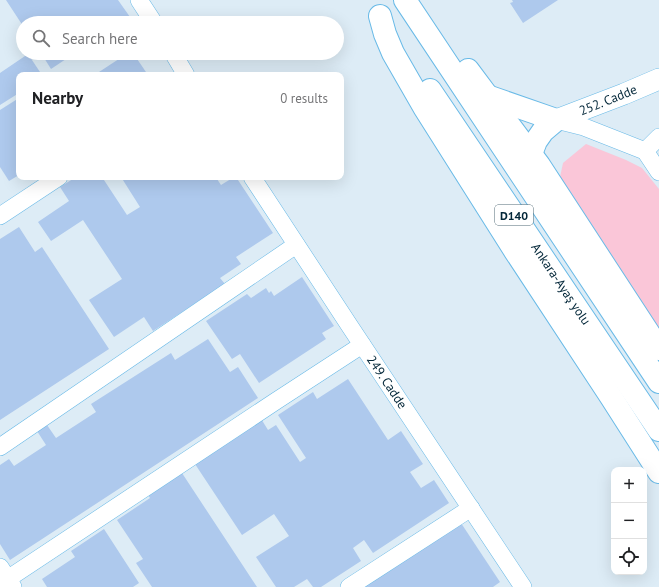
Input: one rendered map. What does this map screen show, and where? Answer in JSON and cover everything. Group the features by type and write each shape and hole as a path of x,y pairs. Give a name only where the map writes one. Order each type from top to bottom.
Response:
{"highway":[{"name":"Ankara-Ayaş yolu","path":"405,0 659,382"},
{"path":"416,0 434,21 487,96 531,154 576,220 659,349"},
{"name":"Ankara-Ayaş yolu","path":"374,8 659,430"},
{"path":"374,8 393,53 428,113 515,251 612,397 659,472"},
{"path":"487,96 556,120"},
{"path":"531,154 542,131 556,120"}],"main road":[{"name":"252. Cadde","path":"556,120 659,79"}],"street":[{"path":"139,0 149,16"},
{"path":"177,60 184,72"},
{"path":"556,120 584,127 645,151 659,172"},
{"path":"645,151 659,137"},
{"path":"0,216 54,180"},
{"name":"249. Cadde","path":"254,180 471,508 519,586"},
{"path":"0,448 296,245"},
{"path":"5,579 362,345"},
{"path":"349,587 471,508"}],"shaded area":[{"path":"586,144 642,168 659,189 659,329 560,177 563,163"}],"building":[{"path":"6,0 118,0 129,16 16,16"},
{"path":"512,0 558,0 523,23 510,3 513,2"},
{"path":"19,60 32,60 40,72 16,72 16,95 0,105 0,73"},
{"path":"45,60 64,60 51,69"},
{"path":"117,60 138,60 146,72 99,72"},
{"path":"16,100 16,177 9,181 0,167 0,110"},
{"path":"71,180 104,180 127,215 140,207 123,180 218,180 221,185 229,180 238,180 273,233 236,257 241,264 220,278 225,284 153,331 144,317 114,337 89,300 122,279 83,220 51,241 38,222 69,201 60,187"},
{"path":"19,227 35,252 42,247 109,349 0,420 0,239"},
{"path":"302,277 334,326 322,333 326,339 259,383 240,354 232,359 206,321 247,294 251,298 266,288 269,293 271,291 274,296"},
{"path":"208,339 230,372 238,367 258,398 10,560 0,544 0,465 9,459 14,466 46,445 37,431 47,425 56,438 96,412 91,404 171,353 175,360"},
{"path":"348,379 388,440 401,431 423,464 410,472 421,488 434,480 449,503 373,553 364,540 353,548 361,561 321,587 313,587 307,579 294,587 276,587 256,557 289,536 274,514 242,535 193,461 260,417 268,430 276,425 300,462 306,458 278,415 313,392 317,399"},
{"path":"180,470 257,587 152,587 136,563 143,559 117,520 150,498 146,492"},
{"path":"459,520 500,582 493,587 357,587"},
{"path":"104,529 139,583 133,587 47,587 42,579 75,557 71,551"}]}
